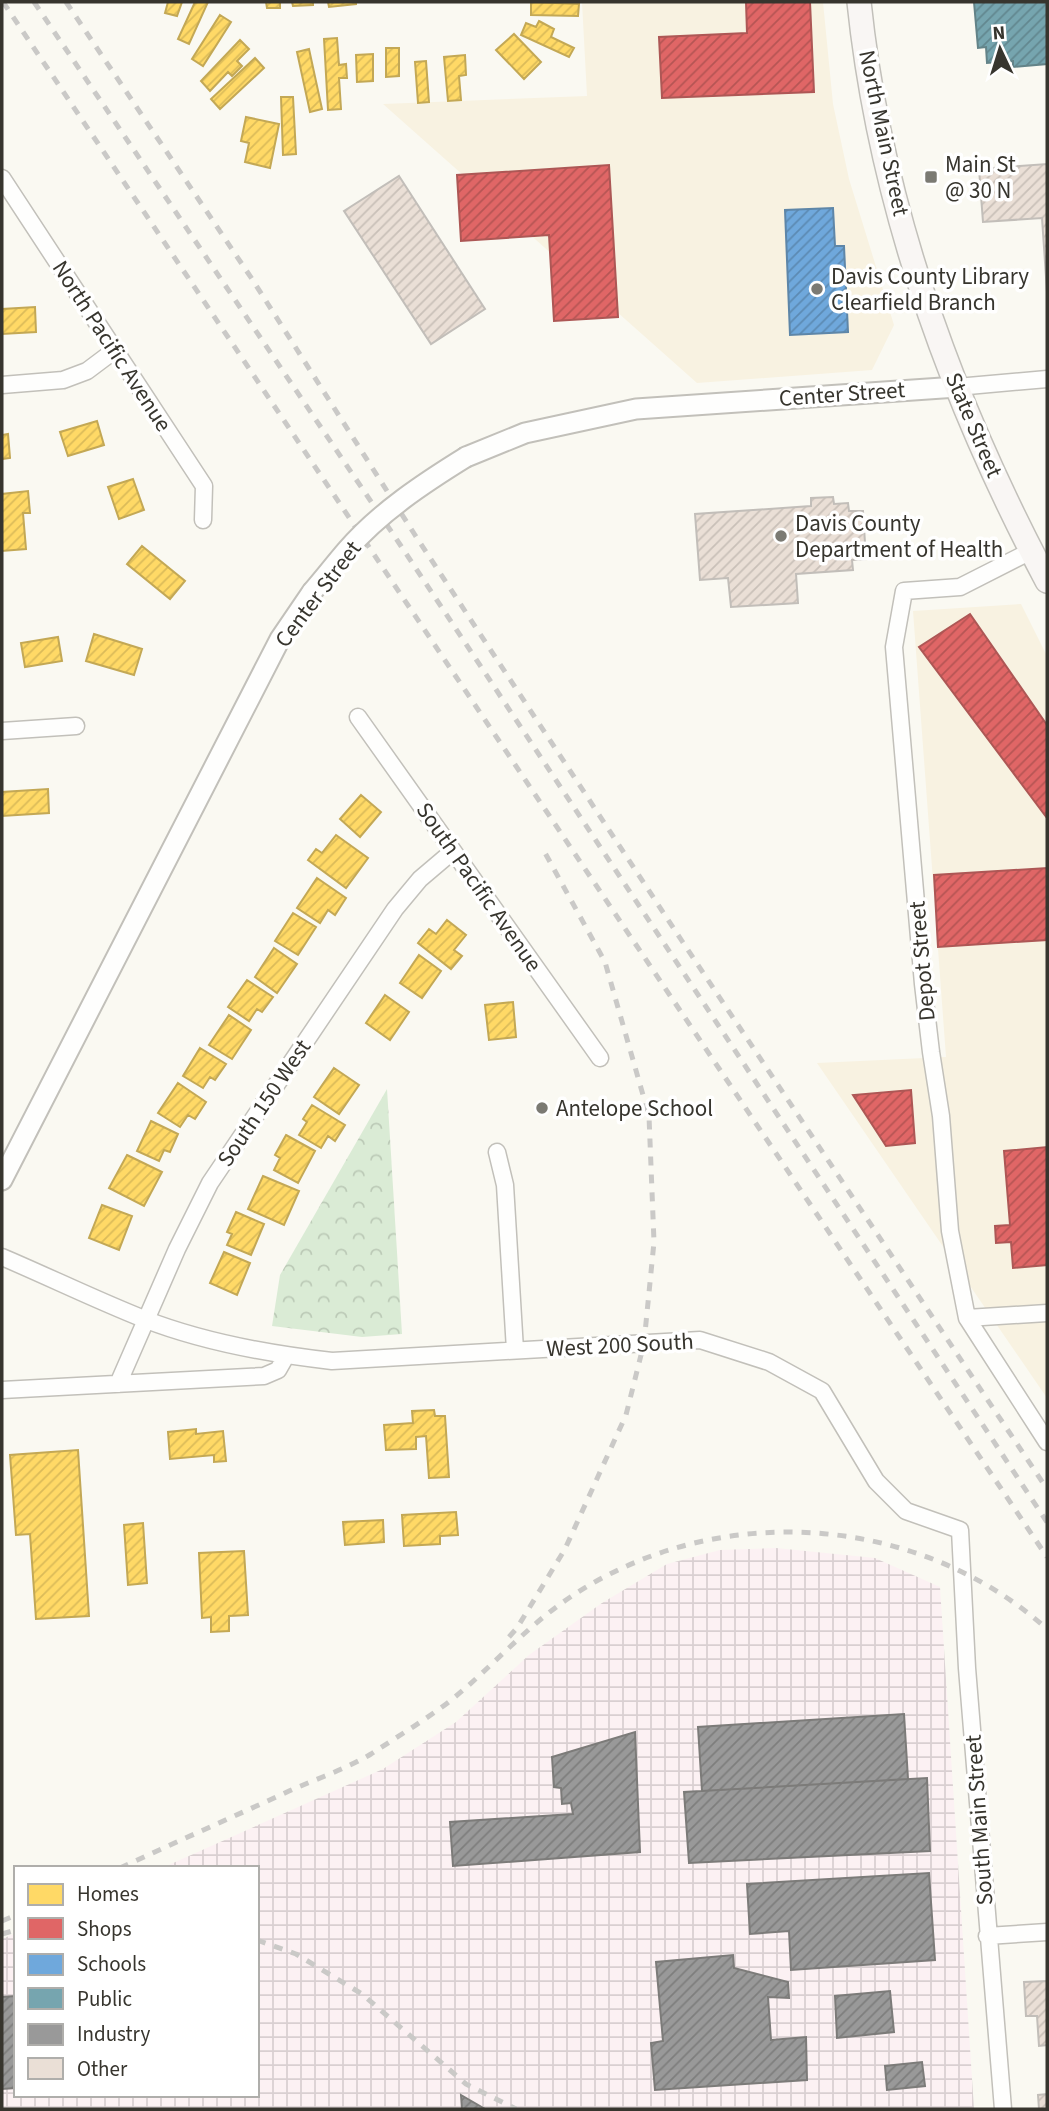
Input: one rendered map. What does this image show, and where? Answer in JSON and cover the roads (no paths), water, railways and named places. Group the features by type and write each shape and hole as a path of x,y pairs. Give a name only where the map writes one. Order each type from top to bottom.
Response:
{"main road":[{"name":"North Main Street","path":"859,2 878,123 914,264"},
{"name":"State Street","path":"914,264 957,387 1047,581"}],"street":[{"name":"North Pacific Avenue","path":"2,178 204,486 203,520"},
{"path":"2,385 63,380 87,371 115,349"},
{"name":"Center Street","path":"2,1180 280,639 348,549 387,512 466,457 525,433 636,409 1047,379"},
{"name":"Depot Street","path":"1031,551 960,587 904,591 894,647 923,984 941,1116 950,1231 967,1318 1047,1442"},
{"name":"South Pacific Avenue","path":"358,718 600,1058"},
{"path":"2,731 76,726"},
{"name":"South 150 West","path":"118,1384 177,1249 210,1183 395,909 420,879 453,851"},
{"path":"497,1152 505,1185 515,1350"},
{"name":"West 200 South","path":"2,1257 146,1320 229,1344 286,1356 332,1361 700,1340 769,1362 822,1391 876,1481 906,1511 960,1530"},
{"path":"967,1318 1047,1313"},
{"path":"2,1390 264,1376 278,1370 286,1356"},
{"name":"South Main Street","path":"960,1530 968,1682 1003,2109"},
{"path":"988,1936 1047,1932"}],"railway":[{"path":"3,2 1047,1557"},
{"path":"34,2 401,546 1047,1522"},
{"path":"66,2 252,279 415,535 682,941 1047,1489"},
{"path":"509,1637 565,1549 626,1415 644,1343 654,1242 649,1116 605,962 544,851"},
{"path":"124,1866 371,1754 450,1701 566,1600 623,1568 684,1546 747,1534 811,1533 875,1542 937,1561 994,1590 1047,1629"},
{"path":"2,1921 14,1916"},
{"path":"2,1934 14,1931"},
{"path":"259,1941 296,1954 362,1994 466,2084 516,2109"}],"place":[{"name":"Main St @ 30 N","path":"931,177"},
{"name":"Davis County Library Clearfield Branch","path":"817,289"},
{"name":"Davis County Department of Health","path":"781,536"},
{"name":"Antelope School","path":"542,1108"}]}
